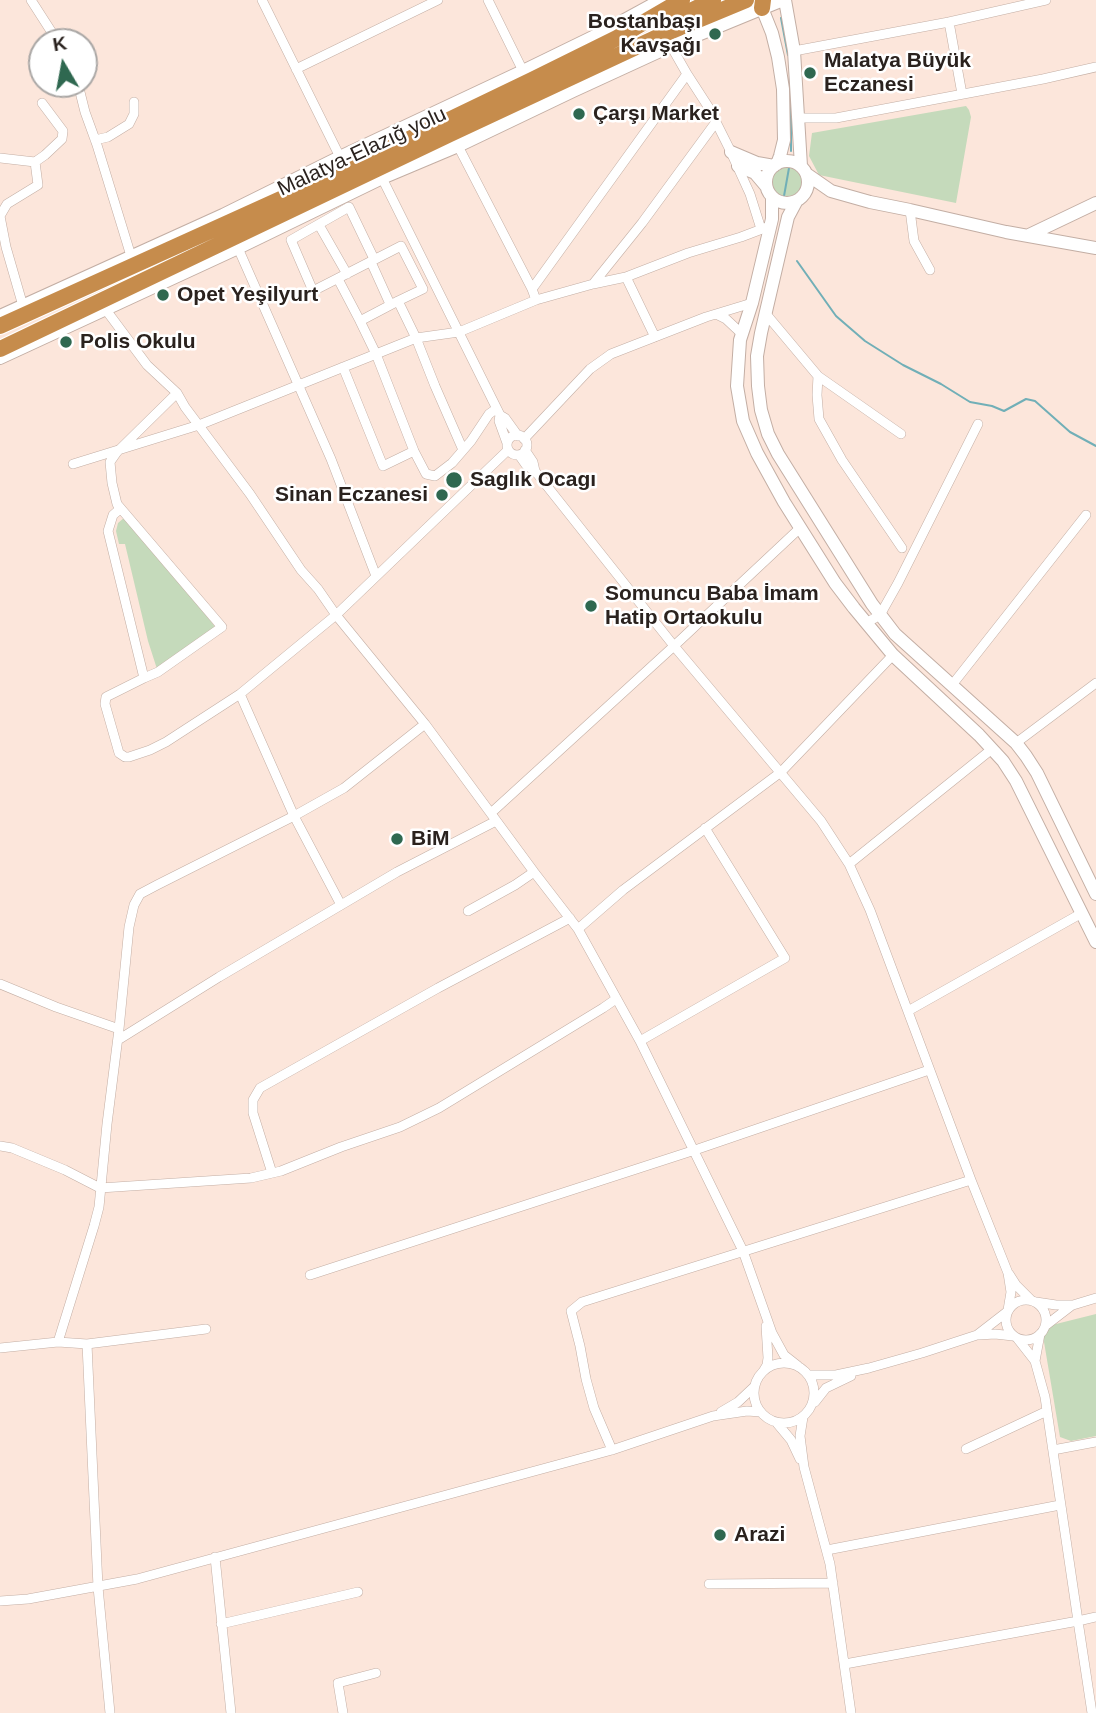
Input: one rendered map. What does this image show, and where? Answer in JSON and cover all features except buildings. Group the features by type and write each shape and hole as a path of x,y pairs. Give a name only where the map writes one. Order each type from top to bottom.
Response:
{"highway":[{"name":"Malatya-Elazığ yolu","path":"0,326 346,169 533,80 617,38 682,0"},
{"path":"620,55 639,36 713,0"},
{"name":"Malatya-Elazığ yolu","path":"0,349 492,114 664,34 746,0"}],"main road":[{"path":"0,316 223,215 523,71 661,0"},
{"path":"0,358 760,3 784,0 794,51 804,171 808,188 788,217 761,333 757,370 761,411 768,434 872,604 895,634 1016,743 1037,773 1095,887 1074,897"},
{"path":"760,3 778,57 783,89 784,140 780,156 767,175 773,212 765,228 752,303 742,334 737,386 743,421 757,453 835,583 893,655 1003,761 1016,781 1096,942"},
{"path":"382,178 492,114"},
{"path":"731,152 757,163 775,165 790,161 822,186 840,195 1006,232 1096,248"},
{"path":"738,166 755,173 783,204 810,196 840,195"},
{"path":"1029,235 1096,203"},
{"path":"97,282 158,252 223,215"}],"street":[{"path":"31,0 49,28"},
{"path":"262,0 340,157"},
{"path":"296,69 438,0"},
{"path":"488,0 523,71"},
{"path":"794,51 949,22 1046,0"},
{"path":"949,22 962,94"},
{"path":"73,464 199,425 416,338 459,331 536,300 626,277 765,228 709,108 671,46"},
{"path":"799,118 836,118 1096,67"},
{"path":"532,289 687,74"},
{"path":"82,98 131,256"},
{"path":"95,139 108,137 129,124 134,114 135,102"},
{"path":"0,158 35,162 62,139 63,131 42,103"},
{"path":"593,284 642,223 716,122"},
{"path":"458,146 536,300"},
{"path":"23,306 0,216 7,204 38,185 35,162"},
{"path":"382,178 498,412 508,447 513,454 522,452 527,445 498,412"},
{"path":"360,321 394,303 423,289 401,246 372,261 343,276 313,291 291,240 349,207 372,261 394,303 416,338 463,450"},
{"path":"911,210 914,241 930,271"},
{"path":"320,225 426,474 435,476 452,463 489,414 498,412"},
{"path":"238,248 331,458 376,576"},
{"path":"626,277 654,337"},
{"path":"521,438 590,369 611,354 752,303"},
{"path":"106,310 147,365 177,393 301,570 425,724 578,929 640,1041 695,1150 743,1251 772,1333 784,1355 808,1375 814,1386 813,1404"},
{"path":"716,314 726,319 742,334"},
{"path":"766,314 818,376 901,434"},
{"path":"344,367 383,466 414,451"},
{"path":"818,376 819,419 842,460 902,548"},
{"path":"144,678 108,531 113,515 120,509 110,463 117,452 177,393"},
{"path":"866,623 880,615 978,424"},
{"path":"117,504 222,627 158,672 106,697 105,704 116,745 119,753 125,757 139,755 166,743 240,694 336,615 508,447 512,437 521,438"},
{"path":"522,452 526,466 535,471 674,646 821,821 849,864 870,910 1008,1273 1016,1285 1044,1310 1046,1317 1035,1361"},
{"path":"952,685 1086,515"},
{"path":"118,1040 219,977 494,817 800,528"},
{"path":"578,929 623,890 781,772 893,655"},
{"path":"1016,743 1096,683"},
{"path":"240,694 294,816 341,905"},
{"path":"58,1342 94,1226 118,1040 129,927 134,905 140,894 344,788 425,724"},
{"path":"849,864 992,748"},
{"path":"640,1041 785,958 705,828"},
{"path":"468,911 534,872"},
{"path":"908,1011 1082,913"},
{"path":"272,1173 253,1113 253,1100 260,1088 570,918"},
{"path":"0,984 119,1029"},
{"path":"0,1146 12,1148 65,1170 100,1188 251,1178 272,1173 400,1126 439,1108 616,999"},
{"path":"310,1275 695,1150 929,1070"},
{"path":"612,1450 594,1408 571,1311 582,1302 971,1180"},
{"path":"1008,1273 1011,1292 1007,1328 1027,1348 1035,1361 1047,1411 1091,1713"},
{"path":"977,1335 1019,1301 1073,1305 1096,1298"},
{"path":"808,1375 836,1375 869,1368 977,1335 995,1334 1032,1339 1073,1305"},
{"path":"765,1314 768,1358 755,1386 754,1398 761,1412 776,1422 788,1423 803,1417"},
{"path":"0,1348 58,1342 87,1344 206,1329"},
{"path":"87,1344 98,1587 110,1713"},
{"path":"763,1372 779,1363 798,1366"},
{"path":"851,1713 827,1550 804,1467 800,1436 803,1417 827,1388 869,1368"},
{"path":"713,1416 738,1402 755,1386"},
{"path":"0,1601 28,1599 137,1579 612,1450 713,1416 747,1411 761,1412"},
{"path":"966,1448 1047,1411"},
{"path":"776,1422 790,1440 804,1467"},
{"path":"1053,1450 1096,1442"},
{"path":"827,1550 1060,1504"},
{"path":"215,1557 231,1713"},
{"path":"709,1584 833,1584"},
{"path":"221,1624 358,1592"},
{"path":"845,1664 1096,1617"},
{"path":"343,1713 338,1683 376,1673"}],"green space":[{"path":"966,106 971,117 956,203 819,175 809,156 812,133"},
{"path":"787,166 798,171 803,182 798,193 787,198 776,193 771,182 776,171"},
{"path":"125,517 130,517 216,628 157,669 125,544 119,544 116,531 118,523"},
{"path":"1096,1314 1096,1436 1071,1441 1060,1437 1043,1336 1048,1326"}],"waterway":[{"path":"781,18 788,55"},
{"path":"791,99 791,151"},
{"path":"784,196 789,168"},
{"path":"797,261 836,316 865,341 903,365 970,402 1004,411 1026,399 1035,401 1070,432 1096,446"}],"place":[{"name":"Bostanbaşı Kavşağı","path":"715,34"},
{"name":"Malatya Büyük Eczanesi","path":"810,73"},
{"name":"Çarşı Market","path":"579,114"},
{"name":"Opet Yeşilyurt","path":"163,295"},
{"name":"Polis Okulu","path":"66,342"},
{"name":"Saglık Ocagı","path":"454,480"},
{"name":"Sinan Eczanesi","path":"442,495"},
{"name":"Somuncu Baba İmam Hatip Ortaokulu","path":"591,606"},
{"name":"BiM","path":"397,839"},
{"name":"Arazi","path":"720,1535"}]}
